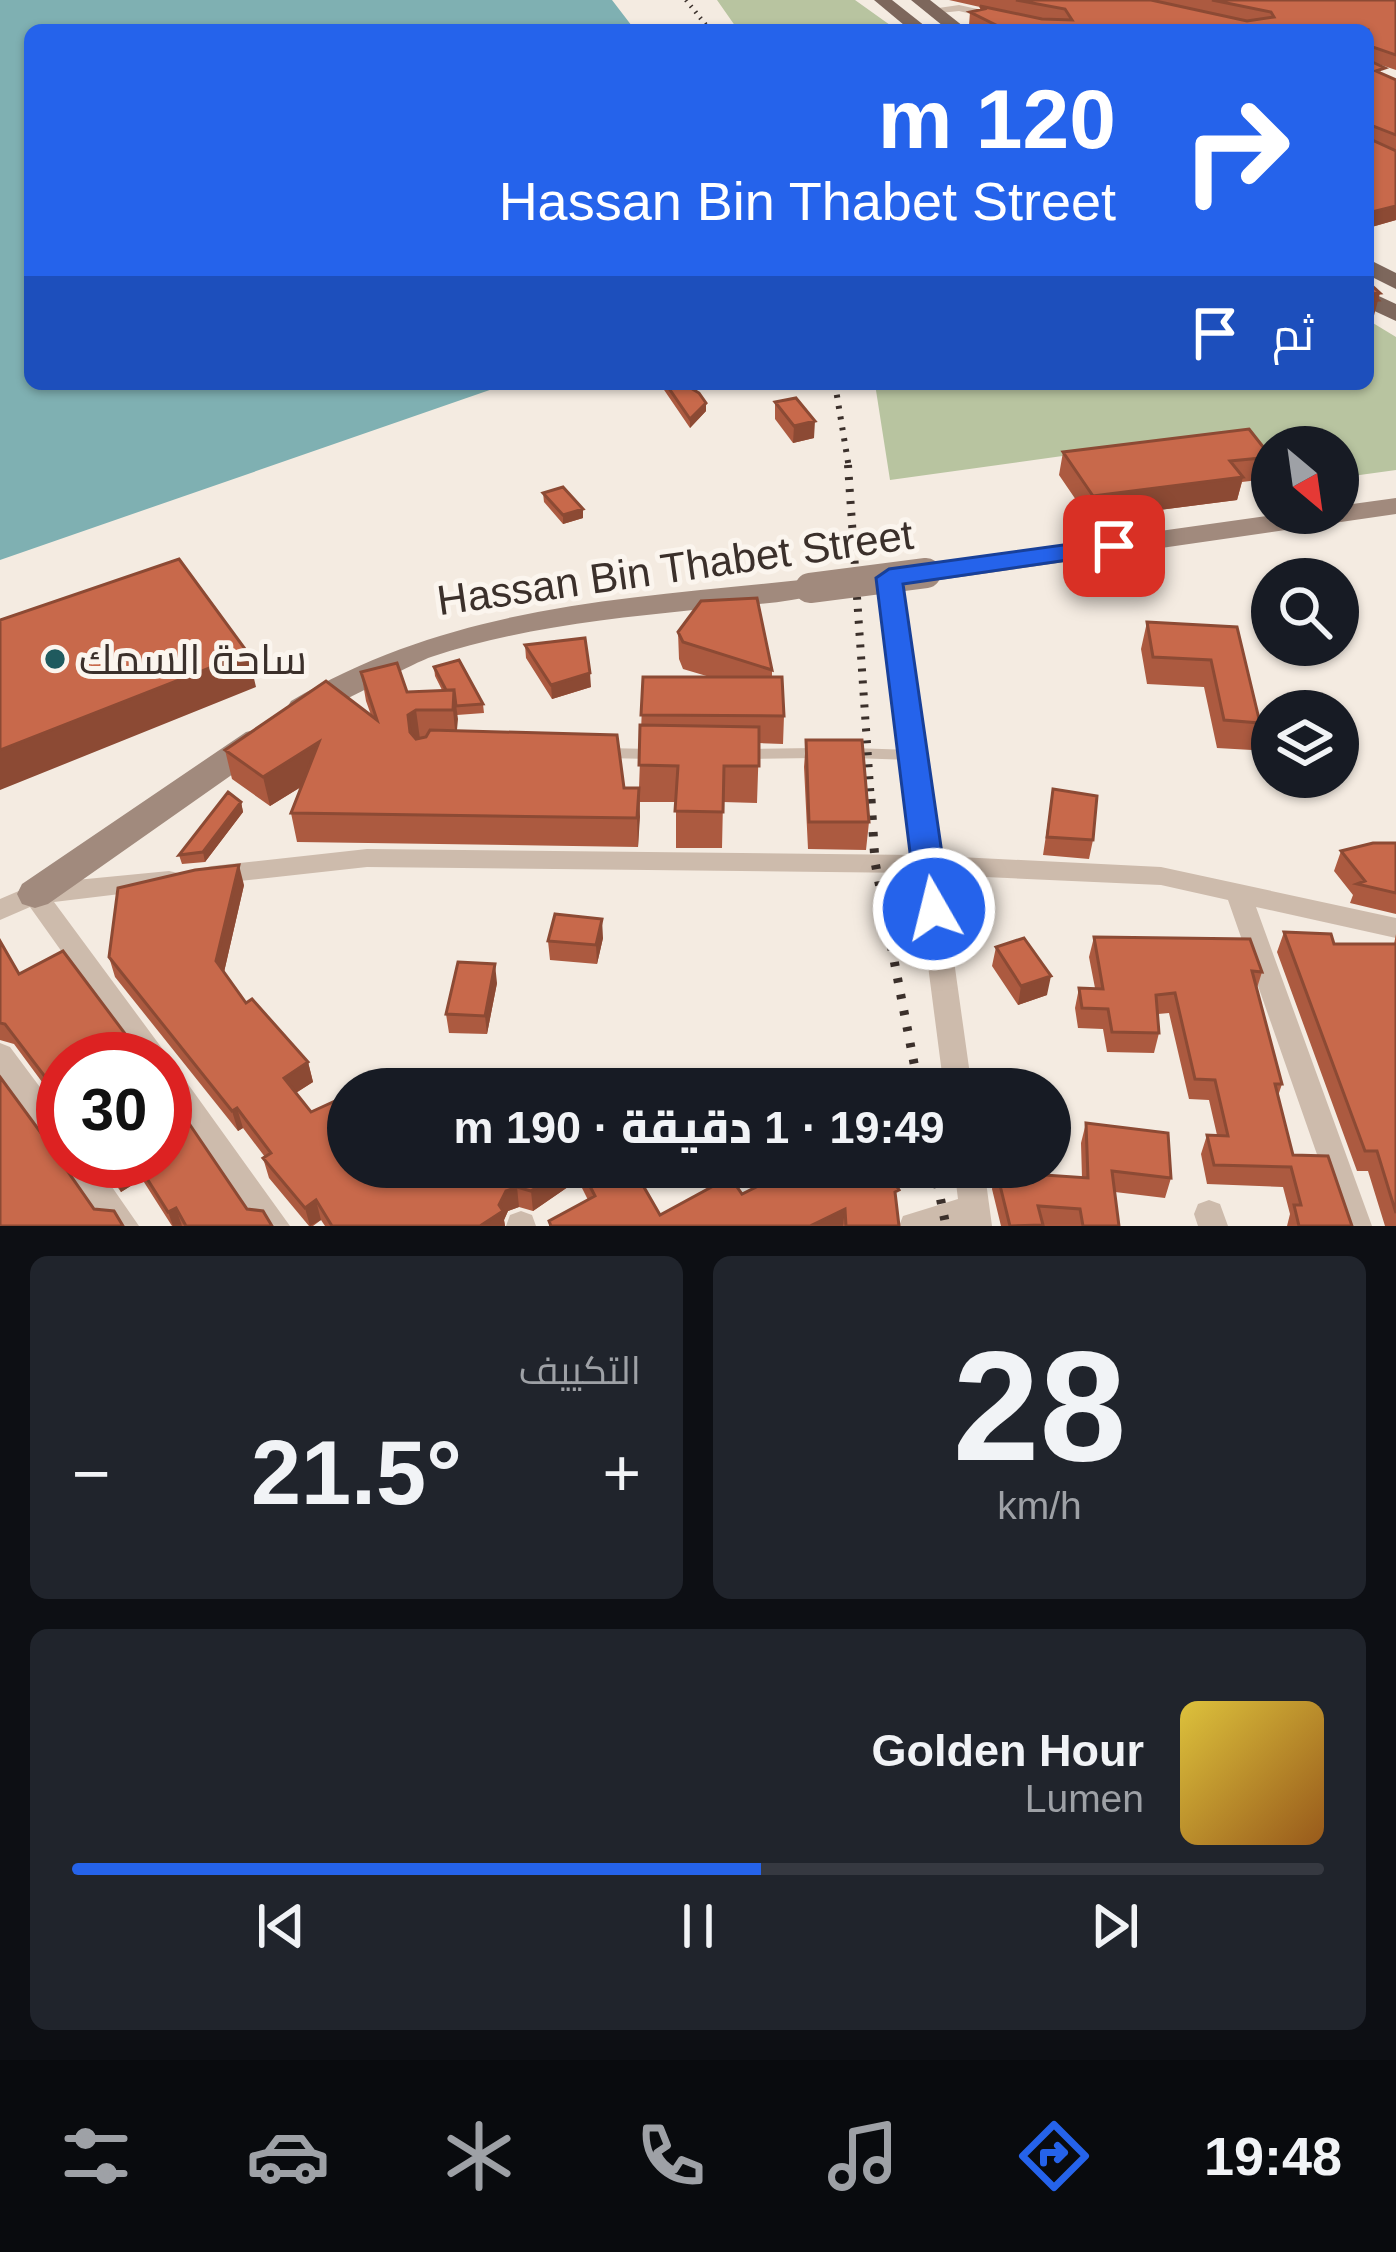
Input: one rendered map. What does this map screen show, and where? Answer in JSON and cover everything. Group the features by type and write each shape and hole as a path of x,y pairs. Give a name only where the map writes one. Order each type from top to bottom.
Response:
{"main road":[{"path":"882,0 913,24"},
{"path":"925,5 951,24"}],"street":[{"path":"925,5 1020,21"},
{"name":"Hassan Bin Thabet Street","path":"35,894 321,695 422,646 520,624 889,578 1396,506"},
{"path":"889,578 955,1068"},
{"path":"0,910 35,894 367,858 927,864 1161,876 1396,928"},
{"path":"1238,892 1357,1226"},
{"path":"35,894 135,1032"},
{"path":"0,1055 36,1104"},
{"path":"192,1111 275,1226"},
{"path":"97,1188 124,1226"},
{"path":"914,1226 944,1215 976,1219 972,1188"}],"lane":[{"path":"583,752 676,754"},
{"path":"743,754 913,755"}],"green space":[{"path":"717,0 855,0 889,24 734,24"},
{"path":"1374,324 1396,337 1396,470 1359,475 1359,426 1251,426 1251,455 1234,432 890,480 876,390 1374,390"}],"water":[{"path":"0,0 612,0 630,24 24,24 24,390 490,390 0,560"}],"building":[{"path":"1016,0 1151,0 1247,21 1274,17 1271,12 1212,0 1396,0 1396,55 1374,47 1374,24 994,24 970,12 984,9 980,6 1072,20 1065,9"},
{"path":"1374,63 1385,68 1376,71 1396,80 1396,135 1374,126"},
{"path":"1374,141 1396,151 1396,206 1374,212"},
{"path":"670,390 694,390 706,403 690,419"},
{"path":"796,398 815,421 794,426 775,402"},
{"path":"1251,432 1251,459 1230,461 1243,477 1093,496 1063,452"},
{"path":"563,487 583,509 563,515 543,493"},
{"path":"179,559 248,653 0,750 0,620"},
{"path":"757,598 772,670 683,642 678,632 701,601"},
{"path":"1147,622 1237,627 1252,690 1251,722 1224,720 1211,660 1153,657"},
{"path":"585,638 590,673 551,685 525,645"},
{"path":"459,660 483,704 456,706 454,690 446,690 434,667"},
{"path":"397,663 407,692 454,690 453,710 416,710 408,715 416,739 426,737 430,730 617,735 624,788 639,788 637,818 291,813 319,742 263,777 225,750 326,681 377,720 361,672"},
{"path":"643,677 782,677 784,716 641,715"},
{"path":"640,725 759,727 759,766 724,766 723,812 675,811 678,766 639,765"},
{"path":"806,740 862,740 869,822 809,822"},
{"path":"1053,789 1097,796 1093,840 1047,837"},
{"path":"228,792 241,802 203,852 179,855"},
{"path":"1396,843 1396,893 1357,884 1365,881 1341,851"},
{"path":"239,865 216,961 246,1003 252,999 308,1062 284,1078 311,1112 327,1105 327,1188 514,1188 506,1191 499,1205 503,1211 480,1226 332,1226 316,1200 305,1208 263,1158 271,1153 237,1108 232,1111 192,1061 192,1032 169,1032 109,957 118,888"},
{"path":"555,914 602,919 596,945 548,941"},
{"path":"1284,932 1331,934 1334,944 1396,944 1396,1213 1377,1151 1365,1151"},
{"path":"1094,937 1250,939 1262,972 1252,971 1282,1084 1275,1084 1293,1155 1328,1156 1352,1226 1299,1226 1294,1205 1301,1205 1291,1167 1214,1165 1207,1135 1228,1136 1215,1080 1195,1079 1175,993 1156,995 1159,1033 1112,1032 1108,1009 1082,1008 1079,988 1103,989"},
{"path":"1024,938 1051,976 1021,986 996,947"},
{"path":"0,941 19,974 63,951 124,1032 36,1032 36,1065 0,1023"},
{"path":"458,962 495,964 485,1016 446,1014"},
{"path":"0,1077 36,1126 36,1188 79,1188 94,1209 114,1211 123,1226 0,1226"},
{"path":"1086,1123 1168,1133 1171,1178 1112,1171 1119,1226 1083,1226 1080,1209 1038,1206 1043,1225 1010,1226 1001,1188 1071,1188 1071,1177 1088,1178"},
{"path":"192,1128 247,1209 263,1211 272,1226 186,1226 176,1208 168,1212 153,1188 192,1188"},
{"path":"591,1188 644,1188 660,1215 710,1188 738,1188 742,1194 754,1188 898,1188 899,1226 846,1226 845,1209 810,1226 551,1226 549,1221 595,1196"}],"railway":[{"path":"686,0 705,24"},
{"path":"836,390 849,468"},
{"path":"848,465 871,802"},
{"path":"871,799 875,862 915,1068"},
{"path":"938,1188 946,1226"}],"place":[{"name":"ساحة السمك","path":"55,659"}],"route":[{"path":"934,909 889,578 1114,546"}]}
